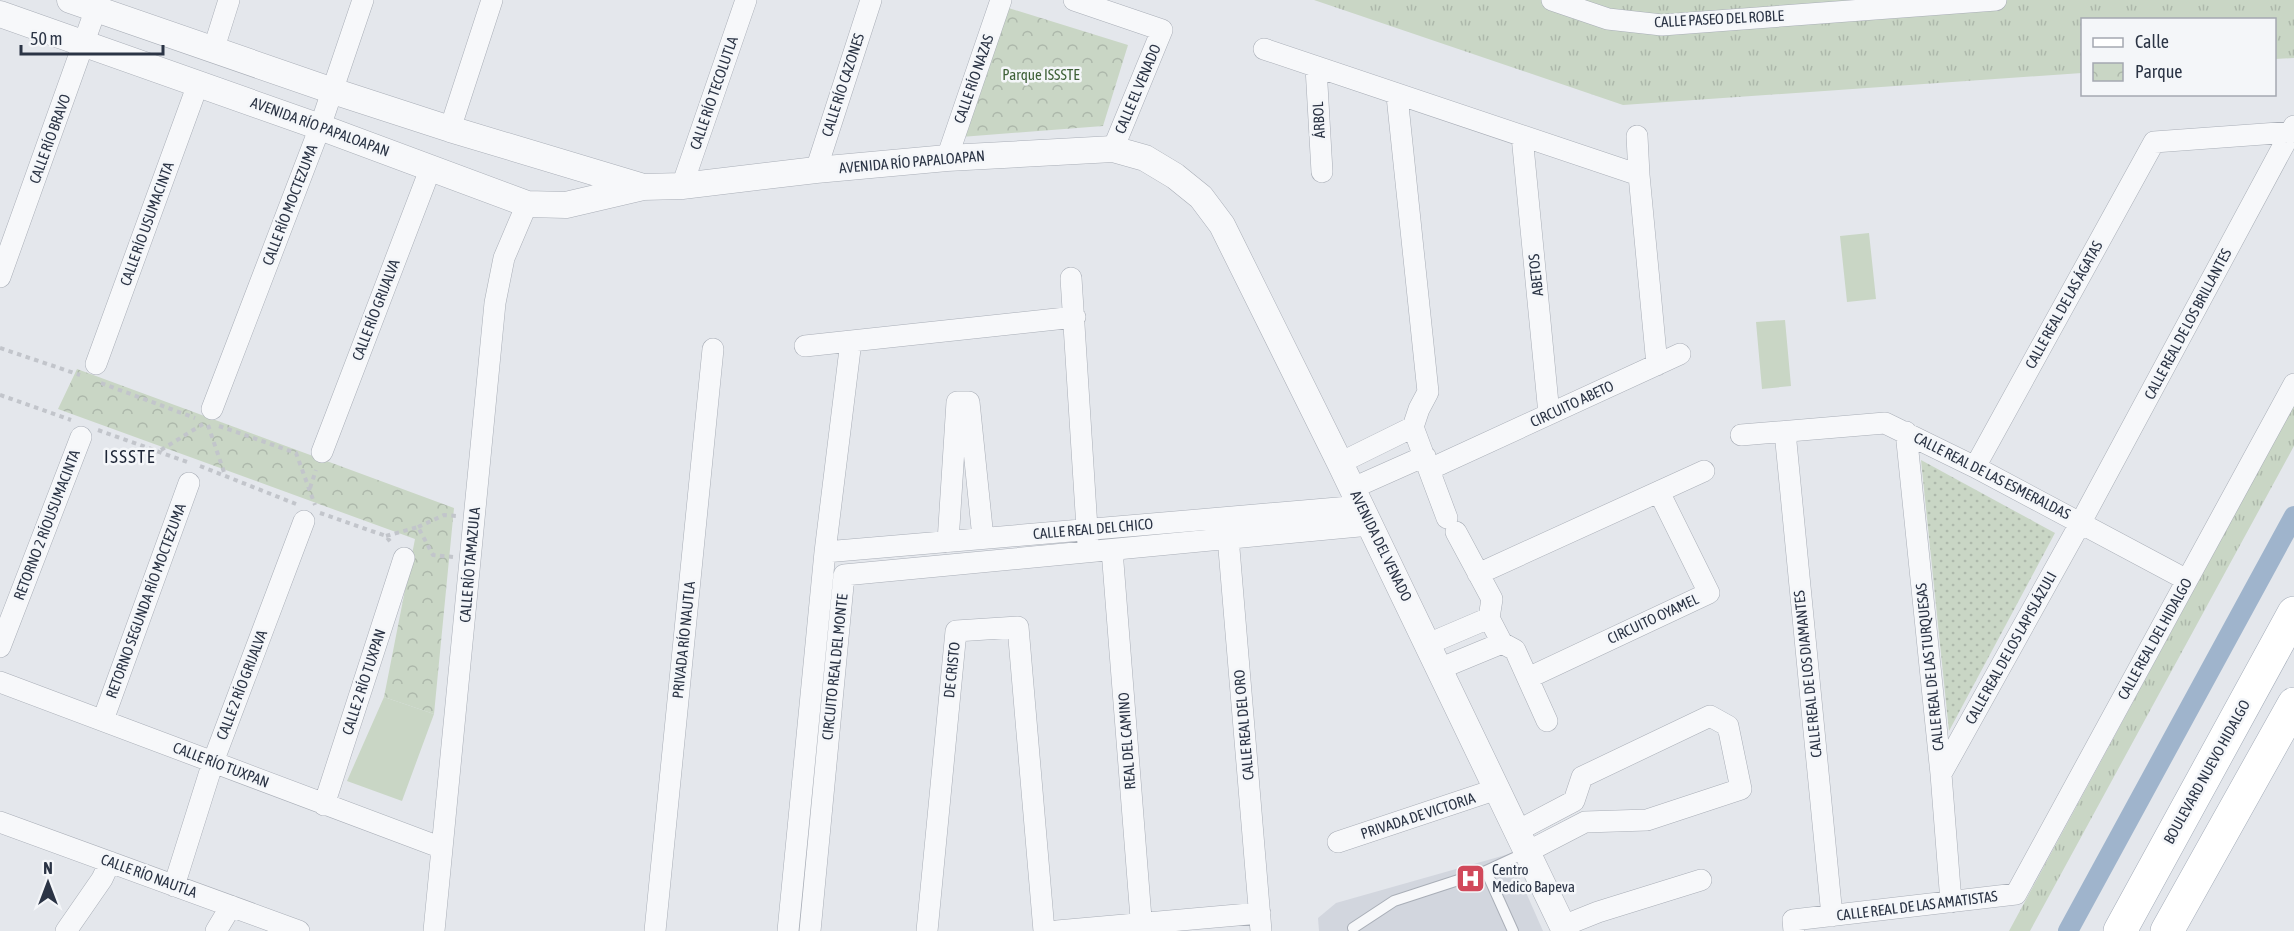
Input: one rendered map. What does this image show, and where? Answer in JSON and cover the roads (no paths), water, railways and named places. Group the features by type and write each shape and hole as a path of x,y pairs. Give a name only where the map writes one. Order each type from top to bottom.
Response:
{"main road":[{"name":"BOULEVARD NUEVO HIDALGO","path":"2120,931 2294,613"},
{"path":"2168,931 2294,704"}],"street":[{"name":"AVENIDA RÍO PAPALOAPAN","path":"70,0 97,4 213,51 333,91 450,129 644,187"},
{"path":"213,51 229,0"},
{"name":"CALLE RÍO MOCTEZUMA","path":"210,415 320,127 363,0"},
{"path":"450,129 492,0"},
{"name":"CALLE RÍO TECOLUTLA","path":"682,186 746,0"},
{"name":"CALLE RÍO CAZONES","path":"816,170 871,0"},
{"name":"CALLE RÍO NAZAS","path":"947,158 1001,0"},
{"name":"CALLE EL VENADO","path":"1074,0 1162,30 1113,148"},
{"name":"CALLE PASEO DEL ROBLE","path":"1552,0 1608,19 1662,25 1810,7 1996,0"},
{"name":"CALLE RÍO BRAVO","path":"0,277 97,4"},
{"name":"AVENIDA RÍO PAPALOAPAN","path":"0,14 431,167 527,204 566,205 644,187 682,186 816,170 947,158 1113,148 1144,158 1175,176"},
{"path":"1264,49 1638,175"},
{"name":"ÁRBOL","path":"1316,67 1322,172"},
{"name":"CALLE RÍO USUMACINTA","path":"89,373 198,84"},
{"path":"1398,96 1428,392 1413,427 1452,525 1491,599 1490,618 1502,643 1515,650 1547,721"},
{"name":"CALLE REAL DE LAS ÁGATAS","path":"1975,467 2154,142 2293,129"},
{"name":"CALLE REAL DE LOS BRILLANTES","path":"2081,522 2293,129"},
{"name":"ABETOS","path":"1522,136 1549,414"},
{"path":"1637,136 1638,175 1657,365"},
{"name":"CALLE RÍO GRIJALVA","path":"322,452 431,167"},
{"name":"AVENIDA DEL VENADO","path":"1175,176 1201,197 1222,225 1361,506 1564,929"},
{"name":"CALLE RÍO TAMAZULA","path":"434,931 495,303 504,258 527,204"},
{"path":"1071,278 1089,552"},
{"path":"805,346 1075,317"},
{"name":"CIRCUITO REAL DEL MONTE","path":"788,931 825,552 851,341"},
{"name":"PRIVADA RÍO NAUTLA","path":"655,931 713,350"},
{"name":"CIRCUITO ABETO","path":"1361,506 1427,462 1549,414 1680,354"},
{"name":"CALLE REAL DEL HIDALGO","path":"2016,894 2294,384"},
{"path":"948,542 957,402 969,402 983,538"},
{"name":"CALLE REAL DE LAS ESMERALDAS","path":"1741,435 1885,423 2081,522 2187,580"},
{"path":"1340,463 1413,427"},
{"name":"RETORNO 2 RÍOUSUMACINTA","path":"0,647 84,429"},
{"name":"CALLE REAL DE LOS DIAMANTES","path":"1785,432 1832,916"},
{"name":"CALLE REAL DE LAS TURQUESAS","path":"1906,432 1941,774 1951,902"},
{"path":"1478,574 1704,471"},
{"name":"RETORNO SEGUNDA RÍO MOCTEZUMA","path":"103,720 189,483"},
{"name":"CIRCUITO OYAMEL","path":"1528,678 1709,593 1659,492"},
{"name":"CIRCUITO REAL DEL MONTE","path":"810,931 844,575 1228,539 1361,506"},
{"name":"CALLE REAL DEL CHICO","path":"825,552 1361,506"},
{"name":"CALLE 2 RÍO GRIJALVA","path":"174,886 213,762 310,517"},
{"name":"CALLE REAL DEL ORO","path":"1227,518 1261,922"},
{"name":"CALLE REAL DE LOS LAPISLÁZULI","path":"1941,774 2081,522"},
{"name":"REAL DEL CAMINO","path":"1112,550 1141,927"},
{"name":"CALLE 2 RÍO TUXPAN","path":"324,805 404,558"},
{"path":"1428,644 1490,618"},
{"name":"DE CRISTO","path":"927,931 956,631 1018,627 1044,931"},
{"path":"1439,669 1502,643"},
{"name":"CALLE RÍO TUXPAN","path":"0,682 442,848"},
{"path":"1710,716 1728,726 1741,789 1647,820 1585,822 1522,841 1574,801 1582,777 1710,716"},
{"name":"PRIVADA DE VICTORIA","path":"1338,842 1497,789"},
{"path":"1574,801 1585,822"},
{"name":"CALLE RÍO NAUTLA","path":"0,822 299,931"},
{"path":"66,931 102,879 110,862"},
{"path":"1564,929 1598,912 1701,880"},
{"name":"CALLE REAL DE LAS AMATISTAS","path":"1794,931 1793,920 2016,894"},
{"path":"216,931 231,906"},
{"path":"1057,931 1261,922"}],"lane":[{"path":"1353,928 1394,901 1486,871 1522,841"},
{"path":"1486,871 1514,931"}],"waterway":[{"path":"2068,931 2294,516"}],"place":[{"name":"Centro Medico Bapeva","path":"1471,879"}],"district":[{"name":"ISSSTE","path":"130,457"}],"park label":[{"name":"Parque ISSSTE","path":"1041,75"}]}
